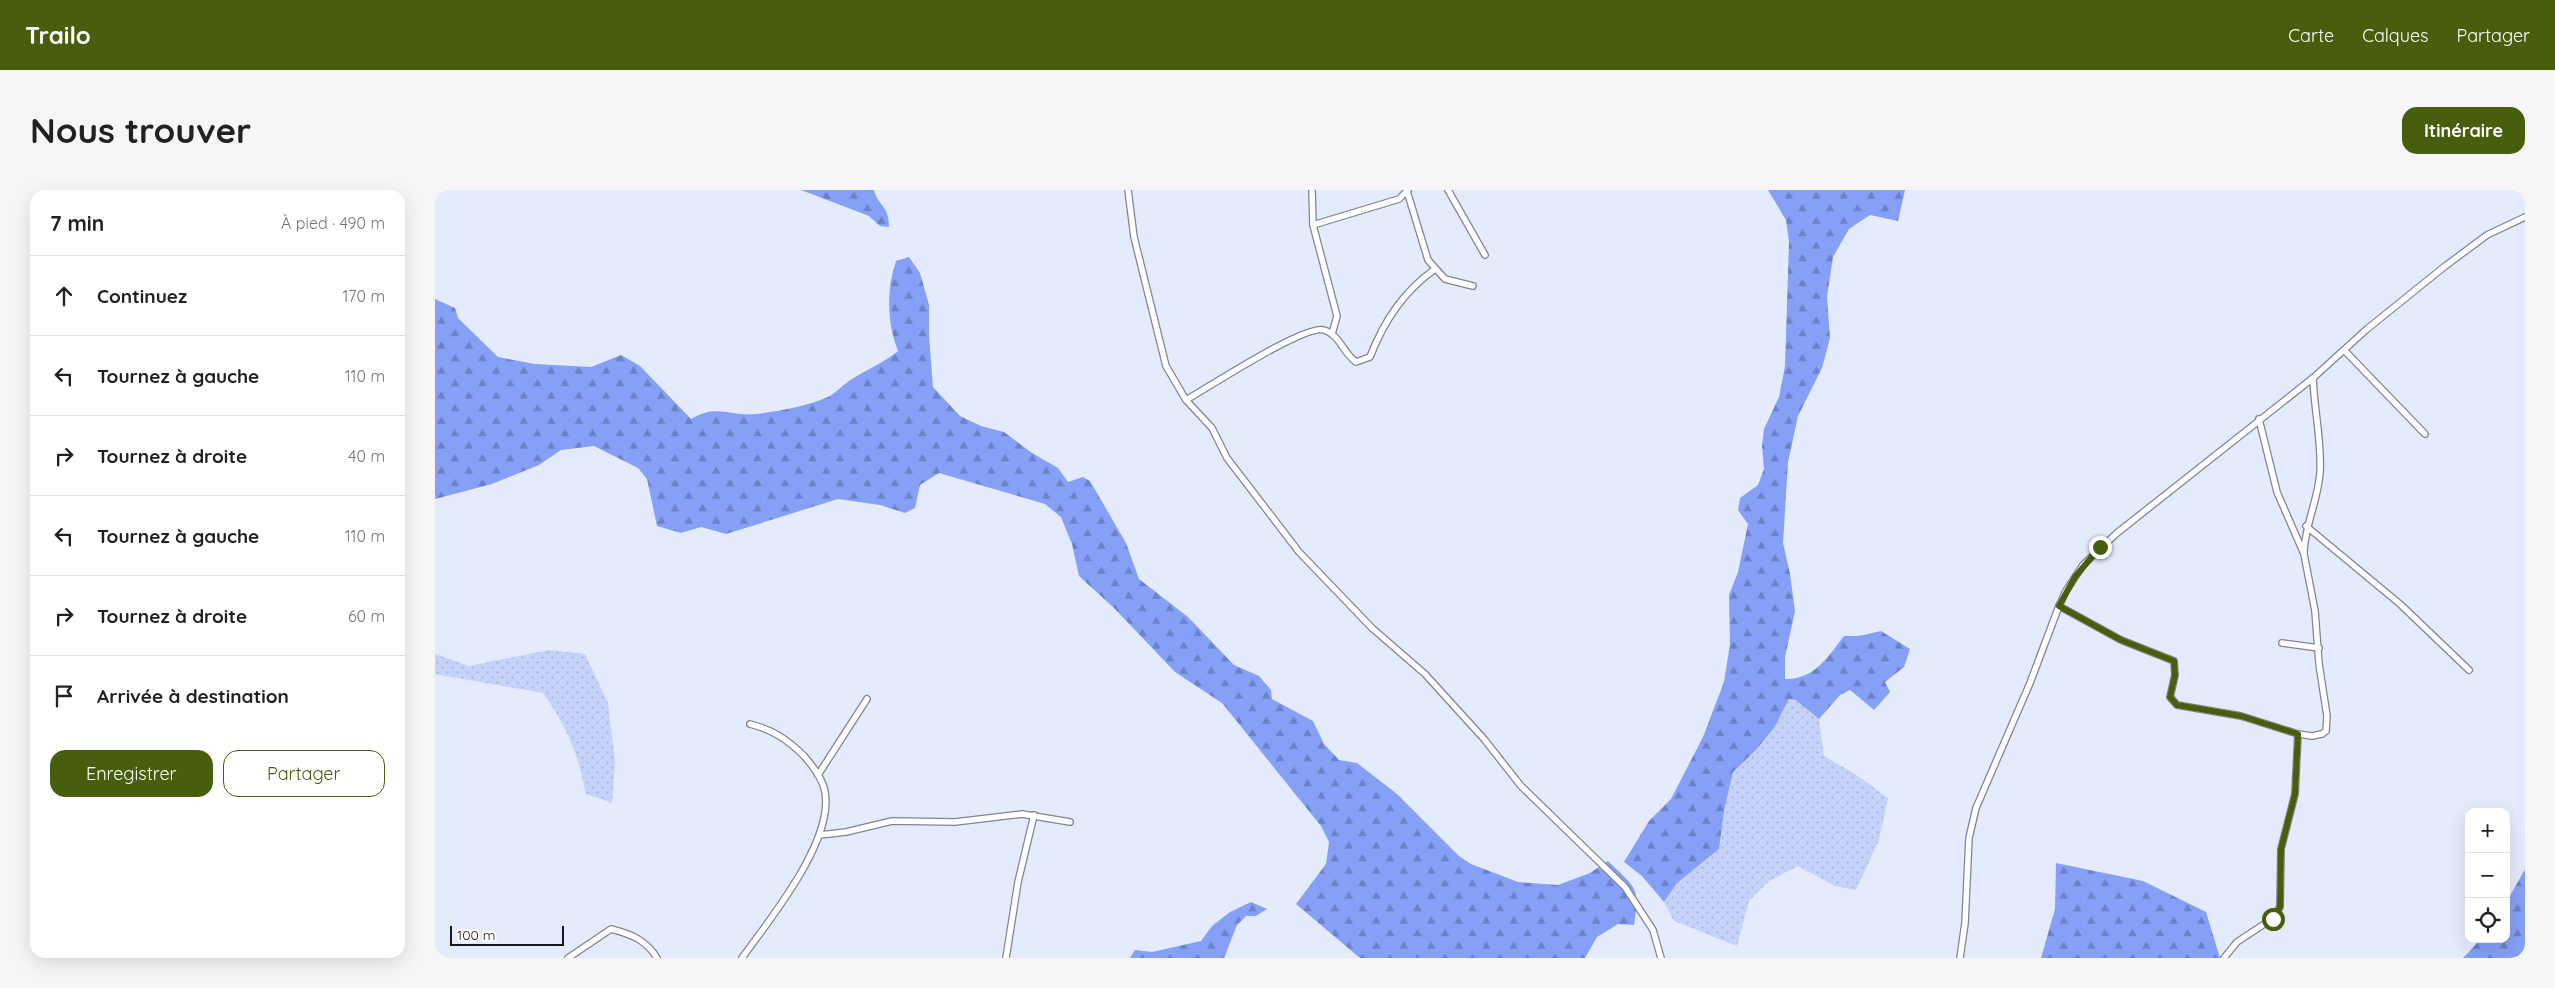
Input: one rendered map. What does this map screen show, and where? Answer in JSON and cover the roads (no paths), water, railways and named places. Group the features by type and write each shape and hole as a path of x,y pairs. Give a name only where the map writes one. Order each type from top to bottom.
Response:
{"street":[{"path":"1128,190 1134,237 1166,366 1186,400 1212,428 1227,458 1299,552 1372,628 1425,674 1484,739 1521,786 1625,888 1653,930 1661,958"},
{"path":"1312,190 1313,224 1337,316 1332,334"},
{"path":"1313,224 1399,199 1407,190"},
{"path":"1407,190 1428,260 1445,279 1473,286"},
{"path":"1448,190 1485,255"},
{"path":"1960,958 1965,923 1969,838 1976,808 2030,683 2059,606 2075,577 2100,547 2313,378 2451,262 2487,235 2525,216"},
{"path":"1186,400 1244,367 1260,355 1311,330 1325,330 1332,334 1356,362 1370,357 1379,332 1393,311 1415,283 1435,269"},
{"path":"2344,350 2425,434"},
{"path":"2303,554 2306,526 2317,491 2321,463 2313,378"},
{"path":"2059,606 2121,640 2174,661 2175,675 2170,697 2177,705 2241,716 2298,734 2322,734 2327,727 2315,611 2303,554 2277,492 2259,419"},
{"path":"2306,526 2400,604 2469,670"},
{"path":"2281,643 2319,648"},
{"path":"818,775 867,699"},
{"path":"742,958 803,870 820,835 824,821 825,792 818,775 788,740 767,729 750,724"},
{"path":"2224,958 2237,942 2273,919 2280,907 2281,849 2295,794 2298,734"},
{"path":"820,835 846,832 892,822 955,822 1011,815 1034,815 1070,822"},
{"path":"1006,958 1015,900 1034,815"},
{"path":"568,958 611,929 636,936 649,945 657,958"}]}
